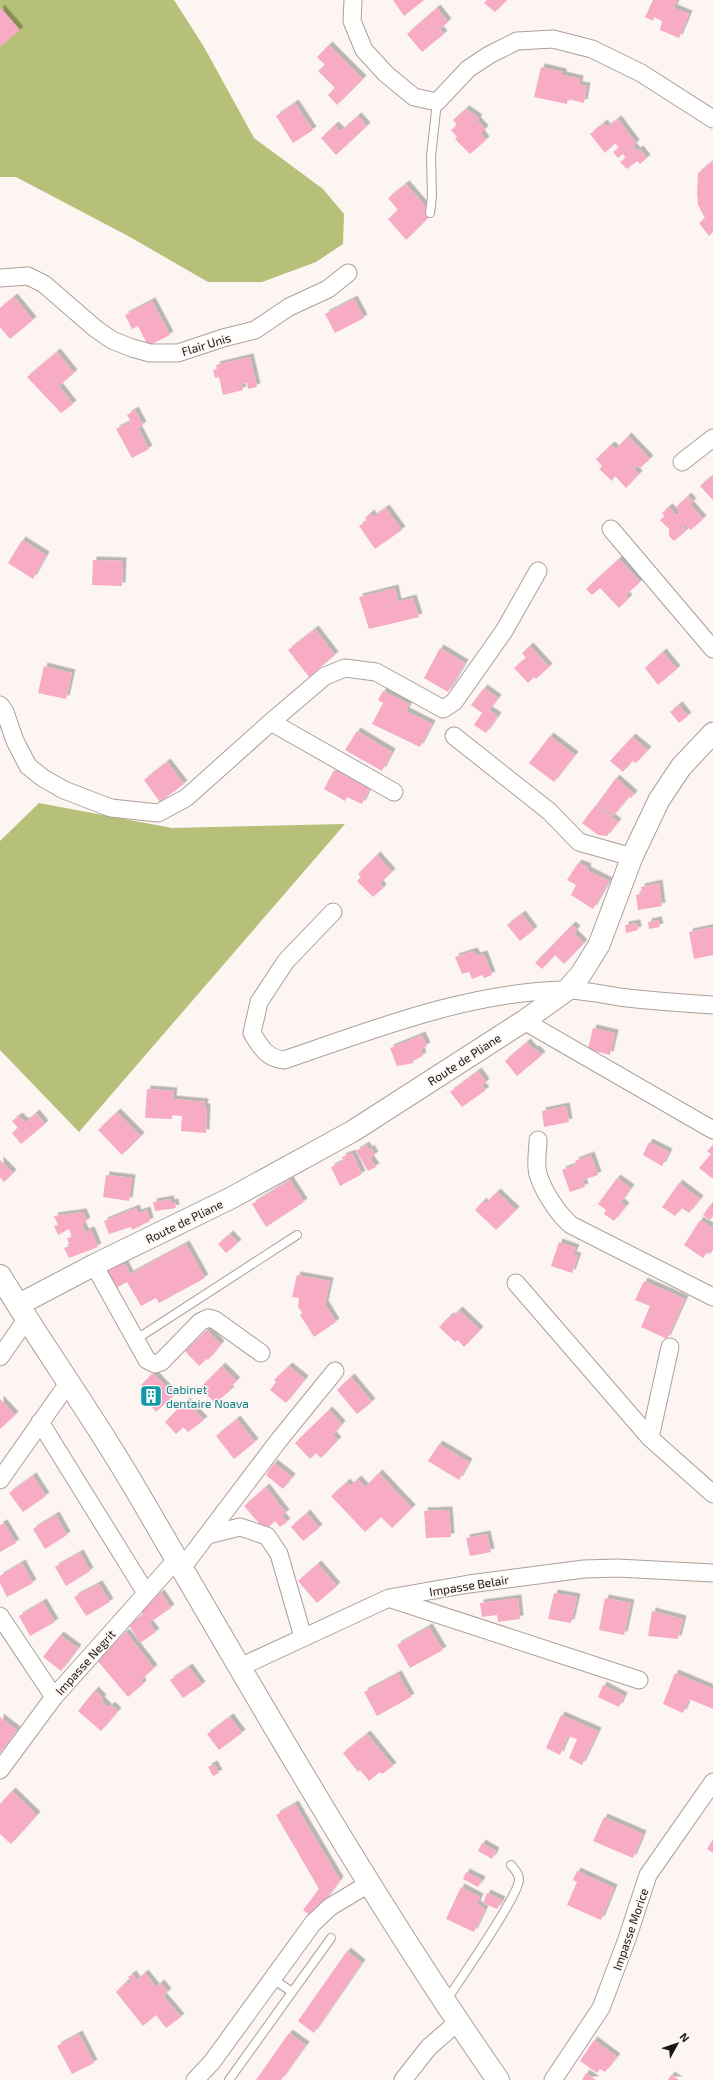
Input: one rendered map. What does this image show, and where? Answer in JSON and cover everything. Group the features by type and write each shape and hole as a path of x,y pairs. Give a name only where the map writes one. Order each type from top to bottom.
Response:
{"main road":[{"path":"0,1276 22,1313 69,1382 134,1487 370,1883 445,2003 498,2080"}],"street":[{"path":"353,0 352,21 364,50 386,74 414,97 437,102 468,68 516,41 553,39 592,49 641,73 713,119"},
{"name":"Flair Unis","path":"0,278 28,276 44,284 96,329 112,340 150,353 178,353 223,338 256,330 289,307 328,289 348,273"},
{"path":"682,462 713,438"},
{"path":"612,529 713,649"},
{"path":"0,704 6,712 15,741 28,766 43,778 64,790 111,808 158,814 186,798 324,676 345,668 376,672 443,709 454,702 479,669 504,631 538,571"},
{"path":"271,722 394,792"},
{"name":"Route de Pliane","path":"22,1313 94,1265 231,1198 353,1131 524,1021 567,990 581,974 599,945 632,857 668,783 713,733"},
{"path":"454,736 550,812 579,842 632,857"},
{"path":"333,912 286,961 259,1002 252,1033 265,1053 274,1059 284,1060 384,1026 480,999 509,994 567,990 668,1003 713,1005"},
{"path":"524,1021 713,1130"},
{"path":"538,1140 538,1174 564,1218 571,1225 713,1297"},
{"path":"94,1265 147,1360 155,1364 161,1362 200,1322 208,1318 215,1320 261,1353"},
{"path":"516,1283 650,1438 713,1494"},
{"path":"0,1357 22,1313"},
{"path":"650,1438 670,1347"},
{"name":"Impasse Negrit","path":"0,1770 54,1698 146,1593 179,1564 208,1535 279,1440 334,1371"},
{"path":"0,1480 69,1382"},
{"path":"40,1422 146,1593"},
{"path":"208,1535 240,1527 267,1536 279,1554 303,1637"},
{"name":"Impasse Belair","path":"240,1667 389,1598 469,1584 584,1569 713,1573"},
{"path":"389,1598 639,1680"},
{"path":"0,1616 54,1698"},
{"name":"Impasse Morice","path":"553,2080 601,2008 627,1939 648,1875 713,1782"},
{"path":"195,2080 212,2062 313,1923 330,1907 370,1883"},
{"path":"402,2080 429,2047 458,2022"}],"lane":[{"path":"430,213 432,196 431,156 437,102"},
{"path":"135,1340 297,1235"},
{"path":"445,2003 497,1922 519,1882 518,1874 510,1865"},
{"path":"229,2080 330,1938"},
{"path":"272,1979 292,1992"}],"green space":[{"path":"0,0 174,0 204,47 254,138 323,189 344,214 343,244 316,262 262,282 208,282 130,237 16,177 0,177"},
{"path":"39,803 172,828 345,824 79,1132 0,1050 0,841"}],"building":[{"path":"393,0 424,0 404,16"},
{"path":"487,0 507,0 495,12 484,3"},
{"path":"653,0 677,0 674,8 689,14 679,38 660,30 662,21 654,17 653,21 645,17"},
{"path":"1,8 20,30 0,47 0,9"},
{"path":"437,8 448,22 440,29 444,34 422,52 407,34"},
{"path":"329,45 363,79 337,105 328,95 335,88 318,71 325,65 317,57"},
{"path":"541,67 563,72 563,75 580,79 579,85 587,86 584,103 568,99 567,104 534,97"},
{"path":"295,103 313,130 293,143 276,116"},
{"path":"466,109 479,118 477,120 485,129 481,133 486,140 470,154 455,139 457,137 451,130 457,125 453,120"},
{"path":"358,116 367,126 336,155 321,138 335,125 341,131"},
{"path":"618,119 636,143 633,146 637,151 640,149 647,158 640,164 637,161 627,169 620,162 626,158 623,154 618,158 613,152 619,148 615,143 605,153 590,134 604,123 607,127"},
{"path":"713,161 713,232 709,236 699,223 705,218 698,205 698,173"},
{"path":"406,184 432,214 406,240 388,219 398,210 388,198"},
{"path":"14,297 33,320 10,339 0,327 0,308"},
{"path":"354,299 364,318 335,333 325,314"},
{"path":"152,301 170,335 148,346 138,326 132,329 125,315"},
{"path":"57,352 74,373 59,386 73,404 61,413 27,377"},
{"path":"250,357 257,387 248,389 247,383 241,384 243,390 223,395 219,377 215,378 213,370 217,369 216,365"},
{"path":"135,410 143,425 138,428 149,449 132,458 116,429 131,422 127,415"},
{"path":"628,436 650,459 640,468 637,466 634,469 639,474 626,488 615,476 612,481 599,469 602,466 596,459 611,445 616,449"},
{"path":"713,475 713,500 700,486"},
{"path":"688,496 693,502 690,504 703,519 691,530 685,525 683,527 686,531 674,541 669,536 669,529 660,520 665,516 662,513 669,507 677,515 680,513 676,507"},
{"path":"386,508 402,530 375,549 359,526 367,521 365,518 371,513 373,517"},
{"path":"22,540 46,555 33,579 8,563"},
{"path":"619,559 640,582 626,595 629,598 619,608 600,588 592,595 586,589"},
{"path":"93,560 123,561 122,586 92,585"},
{"path":"395,588 398,602 413,598 419,617 369,629 359,597"},
{"path":"315,629 335,655 309,677 288,650"},
{"path":"530,646 549,667 536,679 534,677 528,683 514,668 526,658 522,653"},
{"path":"440,648 465,663 448,692 424,678"},
{"path":"663,652 677,669 658,685 645,668"},
{"path":"44,666 72,673 66,699 38,693"},
{"path":"484,688 498,698 489,710 498,716 486,733 474,725 482,713 471,705"},
{"path":"383,691 409,704 406,711 432,724 420,747 372,724 383,703 378,700"},
{"path":"679,705 688,716 679,723 670,712"},
{"path":"357,731 392,752 382,771 345,750"},
{"path":"550,736 575,755 554,782 529,763"},
{"path":"632,737 648,750 636,763 632,761 623,772 610,761"},
{"path":"167,762 184,784 160,802 144,780"},
{"path":"334,770 370,788 362,804 347,797 345,801 324,789"},
{"path":"616,778 634,794 631,798 629,797 613,816 597,804"},
{"path":"596,805 618,822 607,836 598,835 582,823"},
{"path":"377,855 392,872 380,883 383,888 373,897 357,881 361,877 358,874"},
{"path":"578,863 588,867 587,870 609,881 593,909 571,895 576,885 567,880"},
{"path":"659,883 662,906 638,910 636,895 642,893 641,887"},
{"path":"522,914 534,930 520,941 507,925"},
{"path":"658,920 660,927 649,929 648,922"},
{"path":"637,923 638,930 626,933 625,925"},
{"path":"572,925 577,929 574,933 584,943 564,964 555,955 542,969 535,963"},
{"path":"713,927 713,955 694,959 689,932"},
{"path":"474,951 477,956 484,954 492,975 484,978 482,975 472,979 469,972 462,974 455,957"},
{"path":"593,1028 615,1033 610,1055 588,1049"},
{"path":"422,1035 427,1046 421,1049 423,1056 412,1061 414,1063 397,1066 390,1048"},
{"path":"527,1042 534,1050 536,1049 542,1055 517,1076 505,1061"},
{"path":"478,1071 486,1082 482,1086 486,1090 462,1107 450,1092"},
{"path":"147,1089 174,1091 173,1099 205,1102 204,1107 207,1107 206,1133 181,1131 182,1116 172,1115 172,1119 145,1118"},
{"path":"566,1106 569,1122 544,1127 542,1111"},
{"path":"117,1112 141,1136 122,1155 98,1130"},
{"path":"36,1113 45,1124 21,1144 12,1133 18,1128 12,1121 19,1116 24,1121 27,1121"},
{"path":"649,1142 669,1152 662,1166 643,1155"},
{"path":"366,1145 369,1150 371,1148 375,1155 370,1158 376,1167 368,1171 356,1151"},
{"path":"713,1145 713,1179 699,1168 711,1154 707,1151"},
{"path":"352,1153 362,1174 340,1186 331,1167 344,1161 342,1157"},
{"path":"591,1155 598,1175 583,1180 585,1187 570,1192 562,1170 576,1165 575,1161"},
{"path":"0,1160 13,1173 4,1182 0,1177"},
{"path":"106,1175 132,1178 129,1201 103,1197"},
{"path":"617,1178 631,1188 621,1202 626,1206 614,1221 604,1214 606,1210 598,1204"},
{"path":"290,1180 304,1202 266,1227 252,1204"},
{"path":"679,1183 700,1199 689,1213 682,1208 675,1216 662,1207"},
{"path":"497,1192 516,1210 496,1230 475,1210 483,1201 485,1204"},
{"path":"170,1199 171,1203 175,1202 176,1208 155,1211 153,1202"},
{"path":"710,1205 713,1208 713,1216 710,1220 703,1215"},
{"path":"136,1208 138,1213 147,1210 150,1221 132,1230 131,1227 109,1234 104,1221"},
{"path":"83,1212 87,1221 82,1224 85,1232 91,1230 98,1247 69,1258 64,1248 70,1246 67,1238 72,1237 69,1229 58,1235 54,1226 58,1225 54,1216"},
{"path":"700,1220 713,1228 713,1250 710,1254 707,1252 703,1258 684,1245"},
{"path":"230,1234 238,1243 226,1253 218,1244"},
{"path":"559,1242 576,1248 573,1255 578,1256 572,1273 551,1266"},
{"path":"186,1244 205,1278 159,1303 156,1298 141,1306 127,1282 112,1290 101,1269 121,1257 130,1274"},
{"path":"297,1275 330,1281 325,1304 336,1322 314,1337 300,1315 302,1313 298,1306 299,1298 292,1297"},
{"path":"644,1281 685,1299 667,1339 641,1327 650,1306 635,1300"},
{"path":"459,1310 480,1330 464,1347 458,1340 455,1342 439,1327 450,1316 452,1317"},
{"path":"207,1330 221,1344 208,1360 206,1359 199,1366 185,1351"},
{"path":"222,1366 237,1381 229,1388 231,1390 215,1403 200,1388"},
{"path":"289,1366 305,1379 286,1403 270,1390 276,1382 274,1380"},
{"path":"153,1373 174,1395 156,1412 143,1396 148,1392 141,1385"},
{"path":"351,1377 372,1402 357,1414 337,1390"},
{"path":"0,1399 15,1415 0,1429"},
{"path":"186,1401 204,1420 188,1432 183,1427 176,1434 165,1422"},
{"path":"329,1410 342,1424 333,1435 338,1440 321,1458 316,1453 310,1459 295,1443"},
{"path":"237,1419 255,1442 234,1459 216,1436"},
{"path":"439,1444 469,1462 459,1480 428,1461"},
{"path":"274,1463 292,1477 283,1489 266,1475"},
{"path":"379,1473 412,1508 392,1528 381,1517 365,1532 331,1496 347,1482 350,1486 358,1479 365,1487"},
{"path":"33,1476 46,1496 23,1512 9,1493"},
{"path":"266,1487 286,1513 282,1516 287,1522 280,1527 275,1521 265,1530 244,1506"},
{"path":"449,1510 451,1537 426,1538 424,1511"},
{"path":"307,1513 319,1528 303,1541 291,1527"},
{"path":"56,1515 67,1535 45,1549 33,1529"},
{"path":"4,1523 16,1543 0,1552 0,1525"},
{"path":"487,1534 491,1552 470,1556 466,1538"},
{"path":"80,1553 90,1571 66,1586 55,1567"},
{"path":"22,1563 33,1583 7,1597 0,1583 0,1576"},
{"path":"318,1564 337,1586 317,1603 298,1581"},
{"path":"99,1584 110,1602 86,1616 74,1597"},
{"path":"161,1593 171,1608 149,1623 156,1632 140,1643 129,1625 143,1615 139,1609"},
{"path":"554,1593 577,1597 571,1623 548,1619"},
{"path":"518,1598 520,1619 498,1622 497,1615 482,1617 480,1603"},
{"path":"605,1598 631,1603 624,1635 599,1630"},
{"path":"43,1602 55,1622 30,1636 19,1616"},
{"path":"652,1611 683,1619 678,1639 648,1636"},
{"path":"429,1627 443,1650 410,1668 397,1645"},
{"path":"126,1632 154,1668 141,1680 143,1684 128,1697 96,1659"},
{"path":"60,1635 78,1648 61,1671 43,1657"},
{"path":"189,1667 202,1685 183,1698 170,1680"},
{"path":"675,1673 713,1689 713,1709 689,1699 683,1713 663,1704"},
{"path":"398,1674 411,1697 377,1716 364,1692"},
{"path":"603,1685 624,1696 619,1707 598,1697"},
{"path":"95,1690 103,1698 101,1700 109,1708 111,1705 118,1711 101,1731 78,1711"},
{"path":"561,1715 598,1731 582,1765 569,1758 577,1739 568,1736 560,1755 546,1748"},
{"path":"0,1717 17,1730 0,1753"},
{"path":"230,1717 242,1733 219,1750 207,1734"},
{"path":"367,1734 393,1766 382,1774 380,1772 369,1781 360,1770 358,1772 343,1753"},
{"path":"214,1764 219,1773 213,1776 208,1767"},
{"path":"12,1791 37,1815 11,1844 0,1834 0,1804"},
{"path":"295,1804 340,1880 313,1917 303,1910 319,1889 276,1815"},
{"path":"604,1817 643,1834 633,1858 593,1841"},
{"path":"713,1839 713,1853 707,1849"},
{"path":"482,1843 496,1851 492,1859 478,1851"},
{"path":"577,1871 614,1888 601,1920 567,1905 577,1882 573,1880"},
{"path":"466,1872 482,1880 478,1887 463,1879"},
{"path":"461,1887 480,1897 477,1904 485,1909 474,1932 446,1919"},
{"path":"487,1893 502,1900 497,1909 483,1903"},
{"path":"347,1951 362,1963 314,2033 298,2021"},
{"path":"145,1973 156,1987 161,1983 168,1992 163,1996 181,2017 166,2028 156,2015 143,2026 116,1992 126,1982 128,1984 131,1981 128,1977 133,1974 137,1980"},
{"path":"289,2033 306,2045 281,2080 256,2080"},
{"path":"79,2034 94,2063 72,2074 57,2046"},
{"path":"594,2040 617,2057 605,2072 600,2069 597,2073 580,2061"},
{"path":"586,2073 596,2080 582,2080"},
{"path":"671,2075 679,2080 668,2080"}],"place":[{"name":"Cabinet dentaire Noava","path":"151,1396"}]}
